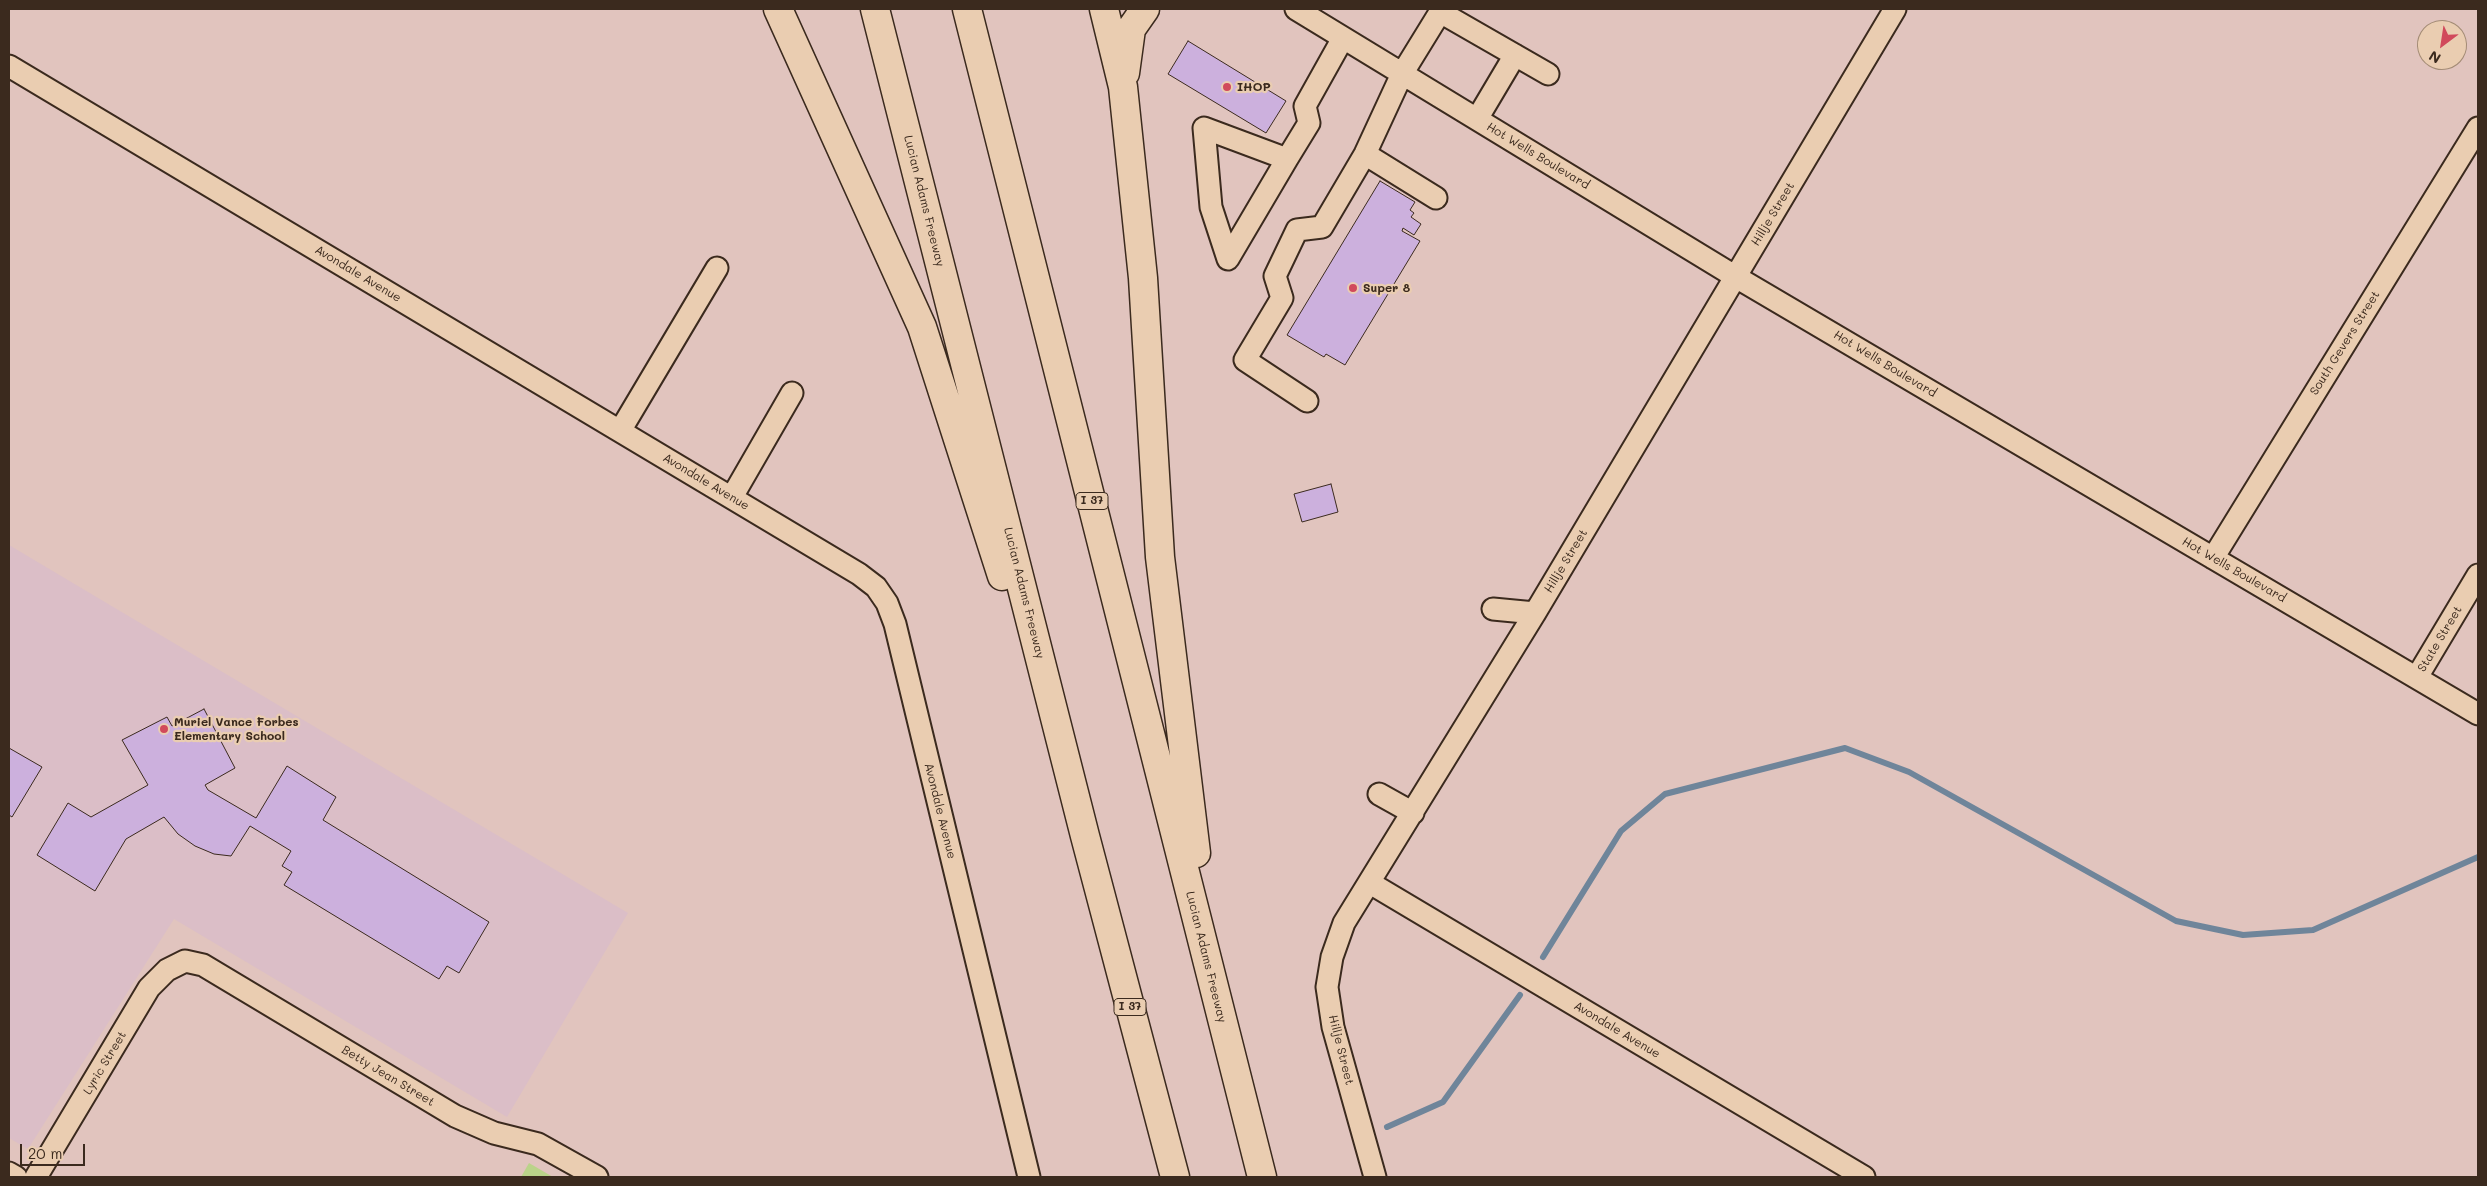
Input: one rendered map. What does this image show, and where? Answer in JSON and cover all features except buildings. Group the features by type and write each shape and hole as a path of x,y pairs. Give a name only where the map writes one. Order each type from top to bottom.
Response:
{"highway":[{"path":"778,9 922,327 1085,836"},
{"name":"Lucian Adams Freeway","path":"875,9 1085,836 1175,1177"},
{"name":"Lucian Adams Freeway","path":"967,9 1262,1177"},
{"path":"1104,9 1123,87 1143,278 1160,557 1186,780 1216,994"},
{"path":"1123,87 1131,28 1145,9"}],"street":[{"name":"Hot Wells Boulevard","path":"1296,9 1736,277 2478,714"},
{"name":"Hillje Street","path":"1375,1177 1333,1027 1327,987 1332,957 1344,923 1535,613 1895,9"},
{"path":"1307,401 1245,360 1282,298 1275,276 1297,230 1322,226 1365,154 1402,74 1441,11 1548,74"},
{"path":"1287,159 1204,128 1211,207 1228,258 1309,123 1305,106 1343,38"},
{"path":"1476,119 1515,55"},
{"name":"Avondale Avenue","path":"9,66 732,497 859,574 876,588 888,603 895,624 1029,1177"},
{"name":"South Gevers Street","path":"2213,558 2478,128"},
{"path":"1365,154 1436,198"},
{"path":"620,431 717,268"},
{"path":"732,497 792,393"},
{"name":"State Street","path":"2418,677 2478,575"},
{"path":"1493,609 1535,613"},
{"path":"1380,794 1412,813"},
{"name":"Avondale Avenue","path":"1370,883 1864,1177"},
{"name":"Lyric Street","path":"36,1177 149,988 167,970 186,961"},
{"name":"Betty Jean Street","path":"186,961 203,965 455,1116 494,1133 538,1144 597,1177"},
{"path":"9,1173 16,1177"}],"shaded area":[{"name":"Muriel Vance Forbes Elementary School","path":"9,545 628,913 507,1117 174,919 28,1149 9,1138"}],"green space":[{"path":"529,1163 553,1177 521,1177"}],"waterway":[{"path":"1543,957 1621,831 1665,794 1845,748 1909,772 2176,921 2243,935 2313,930 2478,857"},
{"path":"1387,1127 1443,1102 1520,995"}],"place":[{"name":"IHOP","path":"1227,87"},
{"name":"Super 8","path":"1353,288"},
{"name":"Muriel Vance Forbes Elementary School","path":"164,729"}]}
